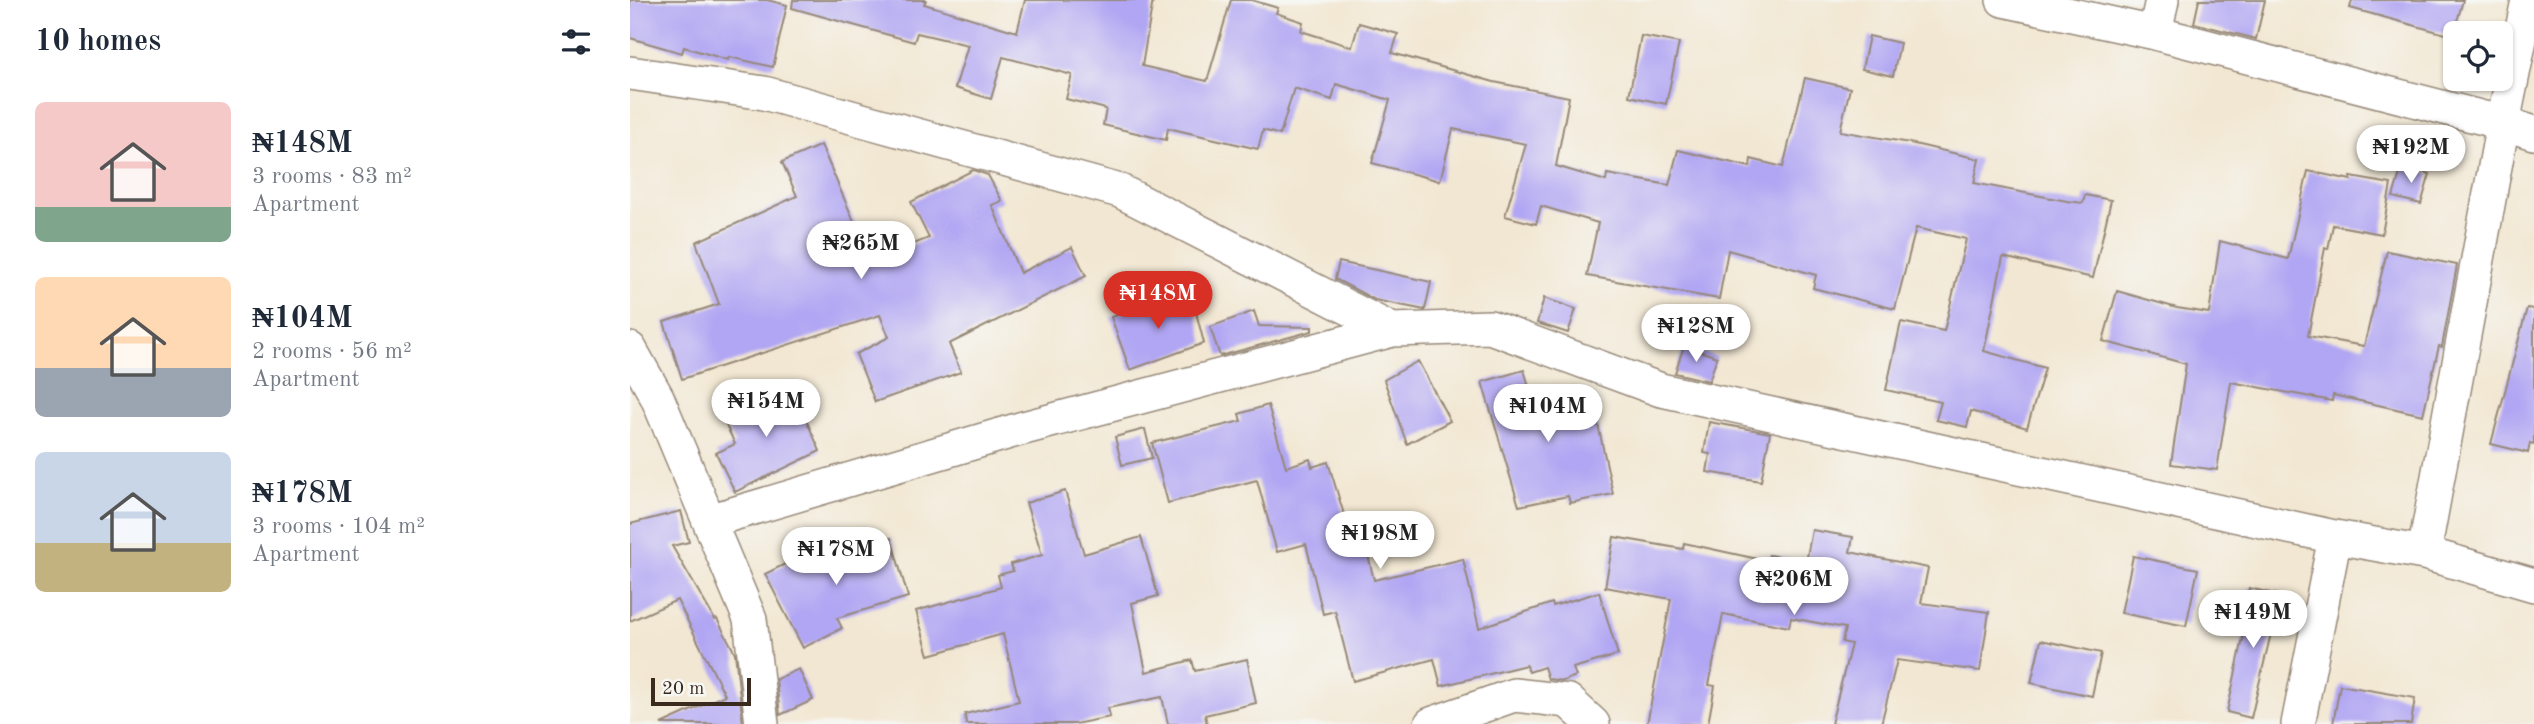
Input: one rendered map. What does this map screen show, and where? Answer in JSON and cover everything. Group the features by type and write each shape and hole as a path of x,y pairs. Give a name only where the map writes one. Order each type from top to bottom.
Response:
{"street":[{"path":"2003,0 2155,33 2519,128"},
{"path":"2155,33 2162,0"},
{"path":"2424,553 2519,128 2528,0"},
{"path":"630,73 764,93 1120,191 1392,330"},
{"path":"709,522 1020,429 1392,330 1490,327 1661,390 2335,537 2424,553 2534,585"},
{"path":"630,349 657,397 750,619 762,724"},
{"path":"2298,724 2335,537"},
{"path":"1431,724 1514,695 1568,701 1592,724"}],"building":[{"path":"630,0 767,0 787,5 773,67 729,57 728,60 684,47 682,53 630,38"},
{"path":"793,0 926,0 924,4 1017,32 1025,0 1153,0 1142,66 1207,81 1231,0 1251,0 1278,8 1276,13 1303,22 1301,31 1352,47 1359,23 1398,34 1392,53 1494,82 1569,97 1556,166 1606,181 1607,174 1669,185 1678,150 1750,167 1751,159 1783,167 1805,78 1850,88 1840,131 1979,159 1974,183 2083,203 2085,195 2111,200 2093,278 2003,257 1984,351 2045,368 2027,428 1971,411 1967,427 1936,420 1941,402 1886,390 1901,322 1944,331 1966,239 1916,228 1895,309 1813,288 1816,275 1728,250 1719,299 1587,276 1598,223 1541,206 1536,224 1505,216 1526,144 1453,129 1440,181 1372,163 1390,100 1336,84 1332,100 1294,88 1280,135 1263,130 1258,149 1168,128 1166,140 1103,125 1106,109 1066,99 1072,75 1003,57 991,99 955,88 968,45 917,33 914,42 792,8"},
{"path":"2199,0 2265,0 2256,39 2194,23"},
{"path":"2352,0 2463,0 2457,21 2443,21 2443,33 2350,8"},
{"path":"1641,36 1679,43 1666,104 1629,96"},
{"path":"1869,36 1900,43 1893,76 1862,69"},
{"path":"821,145 871,261 929,238 911,202 973,170 988,175 1002,201 992,205 1020,273 1072,247 1086,276 949,344 961,372 875,402 856,354 889,337 880,315 682,379 664,322 719,304 696,242 797,196 782,162"},
{"path":"2402,166 2430,174 2421,204 2393,197"},
{"path":"2308,171 2351,180 2351,177 2391,184 2382,234 2333,225 2328,249 2325,248 2308,336 2364,346 2387,251 2457,265 2442,347 2439,346 2423,415 2333,395 2332,401 2231,382 2217,470 2171,464 2186,364 2103,341 2117,291 2177,308 2209,313 2220,241 2288,259"},
{"path":"1339,262 1431,282 1425,310 1375,300 1335,279"},
{"path":"1192,297 1204,343 1130,370 1111,317 1154,302 1156,307"},
{"path":"1544,298 1576,309 1568,333 1537,323"},
{"path":"2527,308 2534,309 2534,444 2530,443 2528,453 2491,444"},
{"path":"1254,311 1259,326 1312,327 1312,331 1220,356 1210,327"},
{"path":"1684,346 1717,357 1709,381 1675,373"},
{"path":"1418,361 1450,421 1407,444 1384,380"},
{"path":"1524,370 1536,409 1592,397 1613,494 1570,503 1568,496 1519,506 1482,382"},
{"path":"791,386 820,451 735,492 716,453 735,444 723,419"},
{"path":"1268,405 1286,467 1310,459 1312,467 1328,462 1356,554 1367,551 1374,580 1463,559 1479,628 1552,603 1553,606 1599,592 1618,655 1573,668 1576,676 1563,681 1548,679 1544,667 1529,672 1526,665 1441,686 1434,659 1353,681 1335,611 1323,614 1306,544 1277,552 1257,480 1168,503 1152,443 1241,421 1239,414"},
{"path":"1709,422 1770,433 1761,481 1707,472 1710,454 1704,453"},
{"path":"1145,429 1152,458 1122,465 1115,437"},
{"path":"1065,491 1084,554 1141,537 1158,596 1132,603 1146,672 1192,660 1195,671 1247,659 1256,703 1205,715 1207,724 1168,724 1162,697 1108,708 1110,717 1075,724 966,724 965,714 1019,701 1003,634 929,655 916,611 1001,587 998,575 1013,571 1011,564 1042,555 1026,503"},
{"path":"681,511 689,542 672,546 735,653 743,724 661,724 725,695 677,600 630,621 630,524"},
{"path":"1812,530 1853,537 1850,552 1928,568 1921,603 1989,612 1980,671 1897,660 1881,724 1831,724 1851,644 1842,642 1845,628 1791,618 1789,627 1723,614 1709,685 1715,686 1708,724 1647,724 1671,599 1605,587 1614,537 1683,549 1684,543 1767,561 1769,555 1806,562"},
{"path":"891,538 908,597 837,618 842,628 803,648 765,574 805,554 807,558 865,541 866,545"},
{"path":"2133,556 2198,569 2186,626 2121,613"},
{"path":"2249,588 2280,595 2251,718 2227,712 2244,634 2239,632"},
{"path":"2041,640 2101,653 2092,696 2031,683"},
{"path":"799,669 813,700 780,715 776,679"},
{"path":"2340,685 2415,698 2411,724 2333,724"}]}
